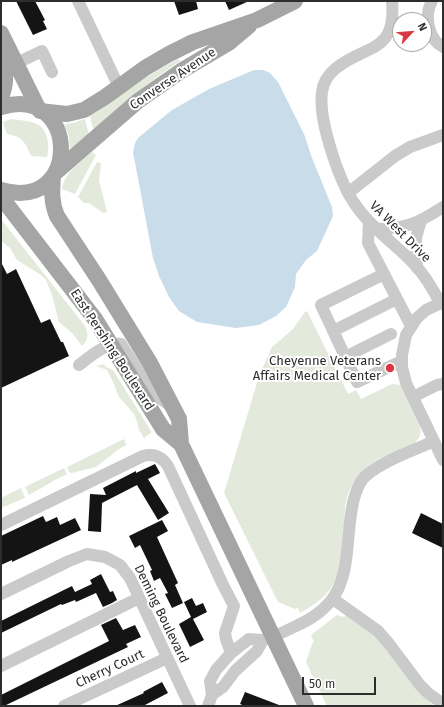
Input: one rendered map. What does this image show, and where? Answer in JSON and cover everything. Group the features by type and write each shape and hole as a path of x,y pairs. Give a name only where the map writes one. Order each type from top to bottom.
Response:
{"main road":[{"name":"Converse Avenue","path":"40,110 67,114 78,112 100,100 162,57 193,42 257,20 295,1"},
{"name":"Converse Avenue","path":"54,175 138,101 181,71 230,42 257,20"},
{"name":"East Pershing Boulevard","path":"1,33 6,55 5,86 1,97"},
{"name":"East Pershing Boulevard","path":"6,55 40,110 54,122 61,139 61,157 54,175 52,196 56,216 116,307 150,363 179,419 181,444 268,638 306,706"},
{"name":"East Pershing Boulevard","path":"1,107 17,104 40,110"},
{"path":"1,190 10,192 29,192 38,188 54,175"},
{"name":"East Pershing Boulevard","path":"1,197 95,319 163,429 181,444"}],"street":[{"path":"78,1 119,87"},
{"name":"VA West Drive","path":"392,1 393,12"},
{"path":"428,12 432,1"},
{"name":"VA West Drive","path":"392,32 377,46 342,64 332,72 324,85 322,100 326,127 336,166 348,193 356,206 372,226 417,268 432,287 441,303"},
{"path":"432,35 439,45 443,47"},
{"path":"6,55 42,51 52,72"},
{"path":"348,193 395,156 410,147 443,134"},
{"path":"411,326 368,243 372,226 393,229 404,227 421,220 443,207"},
{"path":"417,268 416,238 421,220"},
{"path":"384,274 321,305 357,382 402,361"},
{"path":"333,331 397,299"},
{"path":"441,303 426,310 411,326 404,343 402,361 404,377 443,460"},
{"path":"345,356 391,334"},
{"path":"79,365 111,345 118,343 121,344 148,386 157,396 172,406"},
{"path":"413,397 437,385 443,384"},
{"path":"210,700 210,681 216,670 231,654 249,639 268,638 289,630 323,611 333,599 344,578 351,512 354,499 362,480 379,466 434,441"},
{"path":"1,525 143,456 151,455 159,457 168,466 223,585 232,601 234,608 225,633 231,654"},
{"name":"Deming Boulevard","path":"1,594 69,561 87,554 105,557 120,565 130,578 190,706"},
{"path":"1,666 139,598"},
{"path":"333,599 378,631 420,685 443,704"},
{"path":"210,700 223,687 235,671 257,651 268,638"},
{"name":"Cherry Court","path":"64,706 167,658"}],"green space":[{"path":"178,59 180,61 136,94 94,131 90,116 145,78"},
{"path":"11,119 31,122 41,126 46,134 48,143 47,157 31,156 23,141 17,137 7,134 3,122"},
{"path":"85,119 89,135 70,150 69,136 64,124"},
{"path":"92,152 96,155 75,194 62,189 63,183 69,173"},
{"path":"97,162 101,163 99,180 107,212 103,213 89,203 84,203 78,197"},
{"path":"1,219 85,326 87,337 82,346 73,334 59,322 52,295 46,280 41,275 17,260 10,248 1,241"},
{"path":"307,311 348,394 356,390 361,399 392,384 401,385 414,410 421,430 420,435 413,444 370,464 359,475 353,484 346,501 340,564 333,585 326,595 300,613 298,608 295,609 278,602 224,493 259,376 272,347 293,329"},
{"path":"104,364 106,367 113,370 151,431 151,433 144,438 139,430 134,414 119,397 107,370 96,366"},
{"path":"124,439 126,445 96,467 72,473 69,472 67,467"},
{"path":"64,468 67,474 29,495 25,487"},
{"path":"21,488 25,498 1,508 1,498"},
{"path":"337,615 344,617 346,615 370,631 383,644 416,689 434,706 327,706 306,662 314,642 311,635"}],"water":[{"path":"254,70 263,70 270,73 278,82 304,134 332,207 333,216 317,251 306,260 296,274 295,287 286,307 276,316 259,325 236,328 197,322 179,311 169,297 159,276 153,258 133,152 138,138 172,110 209,89"}],"building":[{"path":"16,1 35,1 45,20 43,21 47,29 33,35"},
{"path":"174,1 196,1 198,9 179,15"},
{"path":"225,1 249,1 229,10"},
{"path":"1,262 7,274 16,269 41,323 50,319 69,356 1,388"},
{"path":"155,464 160,473 148,479 169,513 158,520 137,485 102,503 101,532 88,531 90,494 106,495 103,488 136,471 136,473"},
{"path":"421,513 443,524 443,548 412,533"},
{"path":"43,516 46,522 57,517 60,525 75,518 81,530 12,562 12,560 1,565 1,536"},
{"path":"162,520 168,531 157,537 178,583 175,585 183,603 172,608 165,594 168,593 160,578 154,581 150,571 152,570 140,545 135,548 129,536"},
{"path":"101,574 110,592 113,591 117,600 112,603 103,607 96,593 76,602 75,600 62,605 61,604 1,633 1,621 72,586 75,592 92,584 90,580"},
{"path":"192,598 196,606 203,603 207,612 193,619 204,640 190,647 179,624 191,617 184,602"},
{"path":"116,618 123,630 135,625 141,637 126,644 128,647 4,706 1,706 1,695 109,641 101,625"},
{"path":"162,682 168,693 143,706 115,706 144,693 143,692"},
{"path":"245,692 279,706 245,706 240,704"}],"place":[{"name":"Cheyenne Veterans Affairs Medical Center","path":"390,368"}]}
